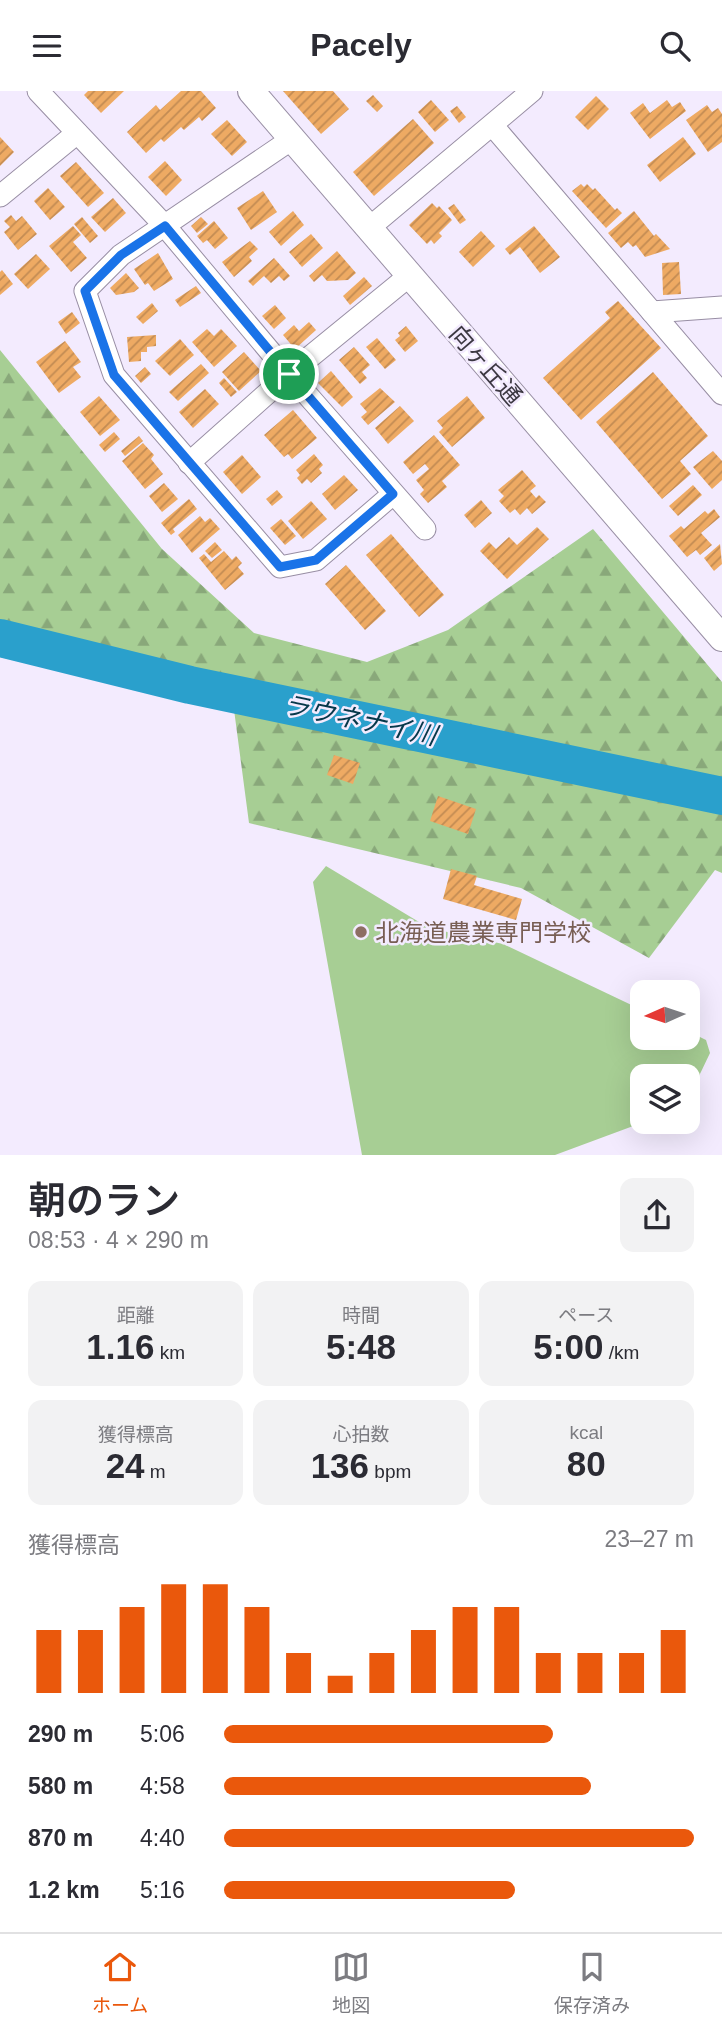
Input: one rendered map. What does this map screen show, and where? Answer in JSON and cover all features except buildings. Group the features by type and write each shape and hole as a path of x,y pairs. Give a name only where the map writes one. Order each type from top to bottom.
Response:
{"street":[{"path":"38,91 165,226 289,374 425,529"},
{"name":"向ヶ丘通","path":"251,91 722,639"},
{"path":"369,228 532,91"},
{"path":"493,126 722,394"},
{"path":"0,196 77,132"},
{"path":"292,139 121,255 85,291 114,375 280,567 316,560 393,494"},
{"path":"189,463 289,374 409,276"},
{"path":"652,312 722,307"}],"green space":[{"path":"0,350 162,549 254,633 367,662 448,630 593,529 722,682 722,873 715,870 649,958 521,888 249,823 233,702 0,657"},
{"path":"326,866 429,928 503,944 630,1004 630,1050 700,1050 700,1037 706,1040 710,1053 700,1074 700,1064 630,1064 630,1127 555,1155 362,1155 313,882"}],"waterway":[{"name":"ラウネナイ川","path":"0,638 190,685 722,796"}],"place":[{"name":"北海道農業専門学校","path":"361,932"}],"route":[{"path":"165,226 289,374 393,494 316,560 280,567 114,375 85,291 121,255 165,226"}]}
